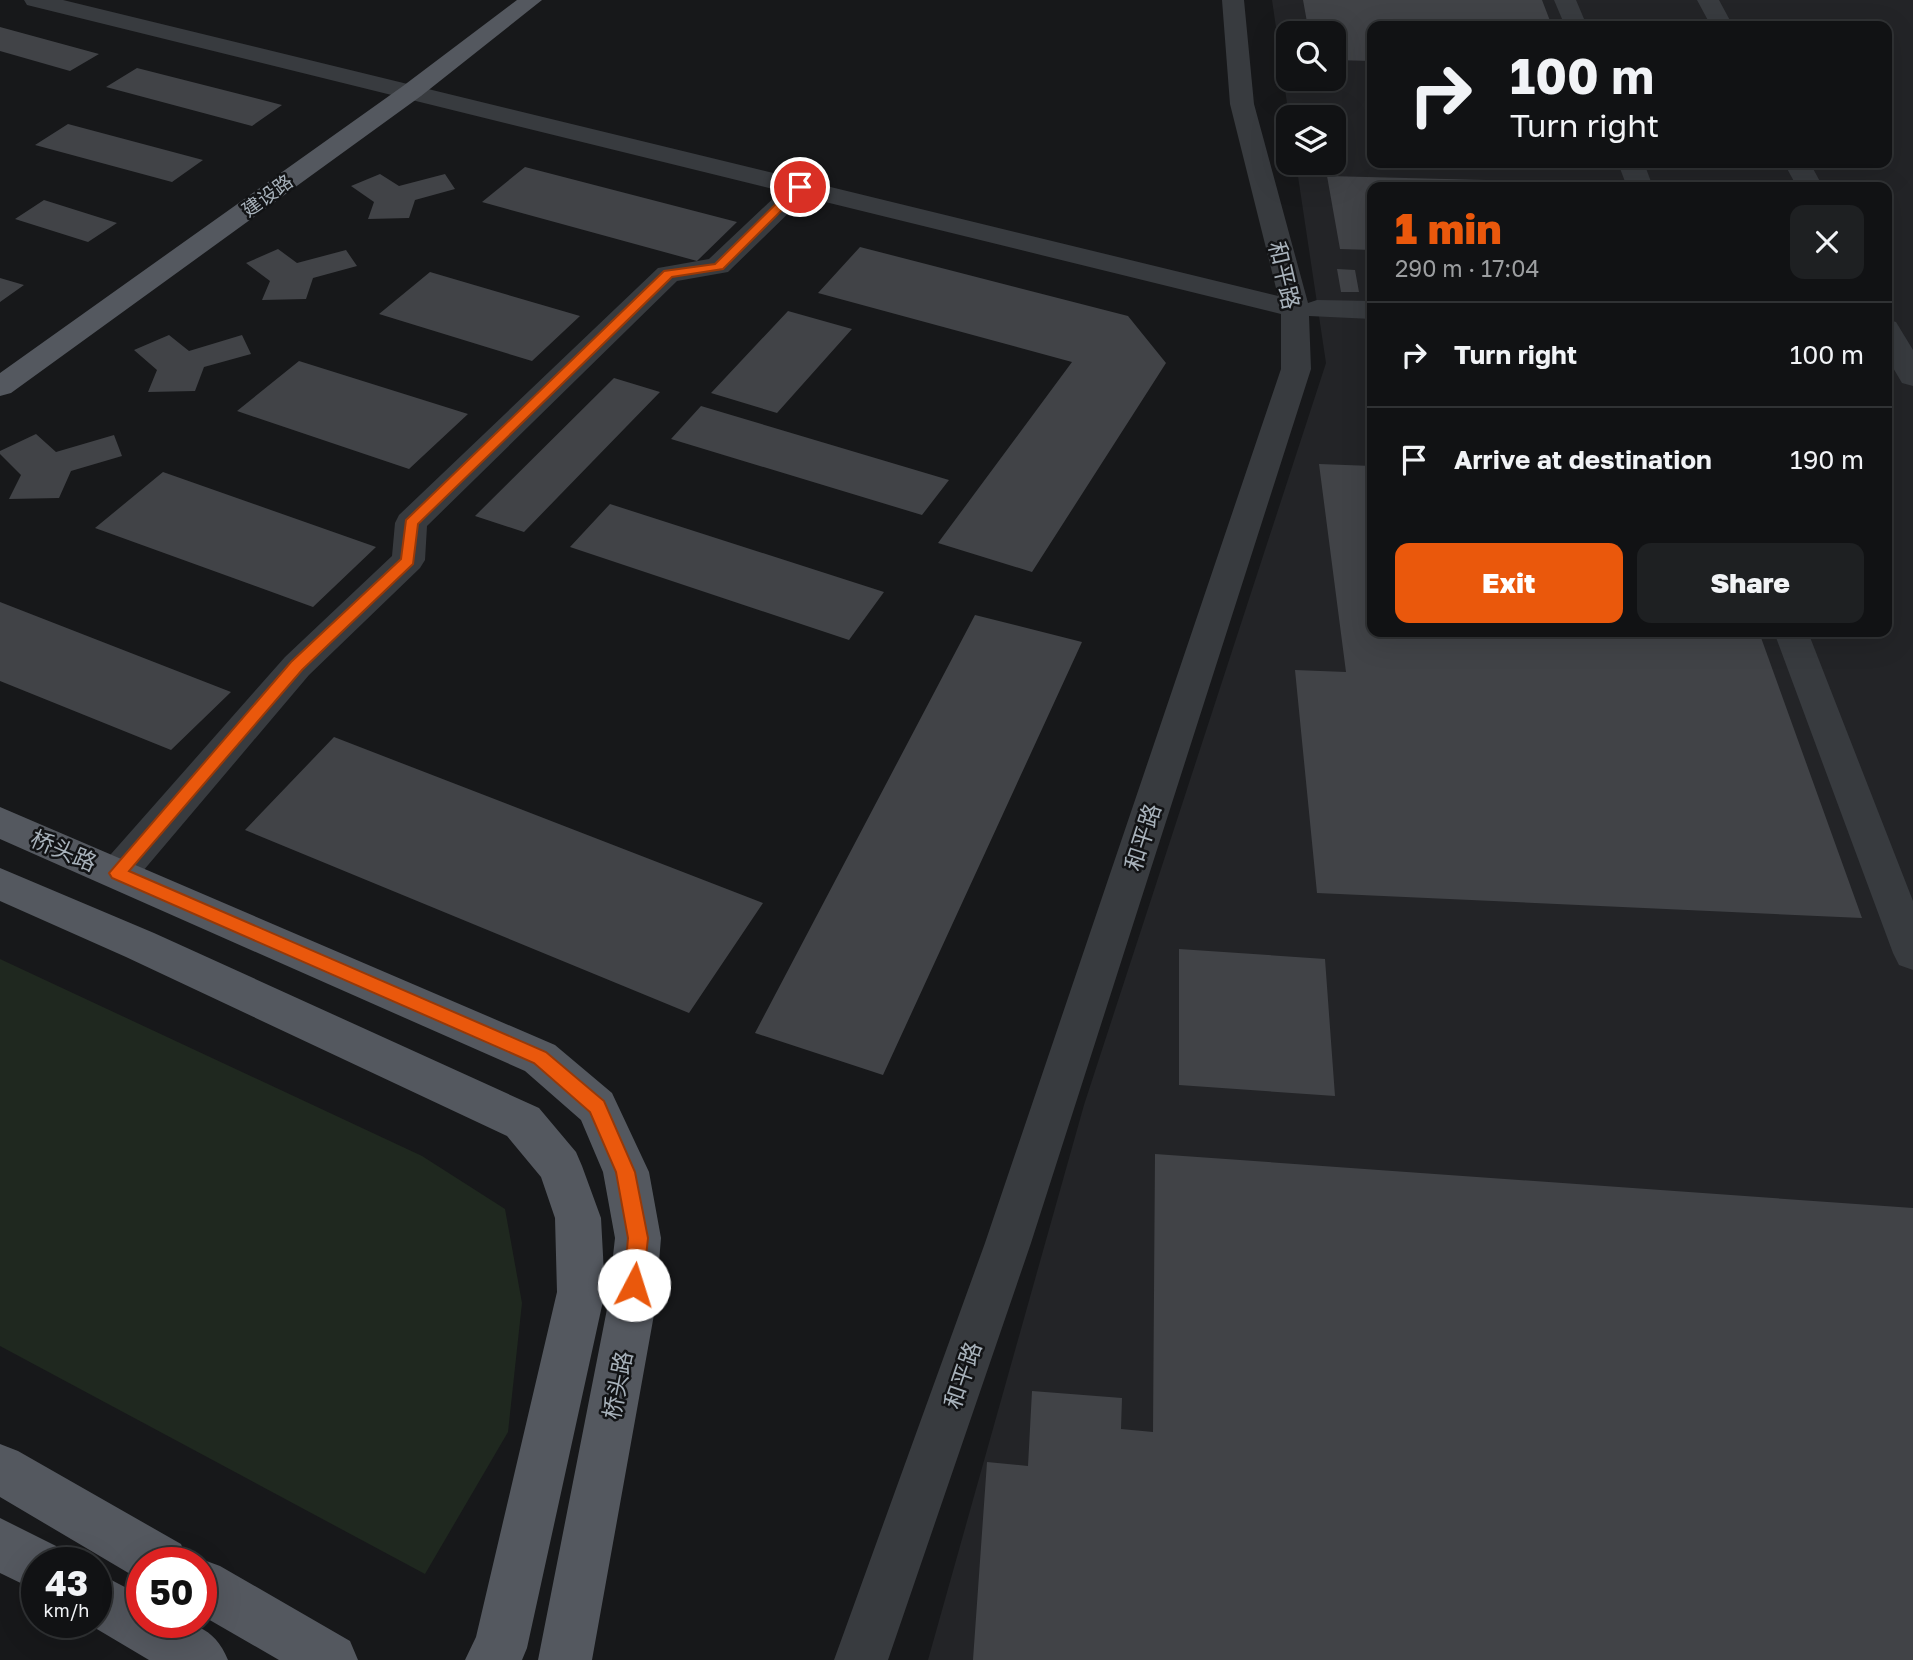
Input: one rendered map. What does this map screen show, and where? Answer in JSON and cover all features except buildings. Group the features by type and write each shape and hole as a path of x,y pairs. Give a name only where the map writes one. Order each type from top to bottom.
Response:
{"main road":[{"name":"建设路","path":"0,387 399,88 500,0"},
{"name":"建设路","path":"0,357 531,0"},
{"name":"桥头路","path":"0,822 540,1058 597,1107 626,1172 638,1238 631,1309 565,1660"},
{"path":"0,884 140,945 523,1122 560,1166 578,1218 581,1292 500,1648 492,1660"},
{"path":"0,1469 134,1547"},
{"path":"0,1544 21,1556"},
{"path":"217,1594 331,1660"},
{"path":"112,1608 201,1660"}],"street":[{"path":"35,0 1306,309 1367,310"},
{"name":"和平路","path":"861,1660 1008,1243 1296,369 1306,309 1242,104 1233,0"},
{"path":"1565,0 1574,21"},
{"path":"1708,0 1720,21"},
{"path":"118,873 297,666 408,561 411,523 668,274 719,267 800,187"},
{"path":"1892,339 1913,377"},
{"path":"1793,637 1913,953"}],"shaded area":[{"path":"1272,0 1913,0 1913,1660 928,1660 1084,1105 1326,363 1298,175 1346,175 1346,105 1287,105 1285,91 1346,91 1346,21 1276,21 1276,28"},
{"path":"0,959 422,1156 505,1209 522,1303 508,1432 425,1574 0,1346"}],"route":[{"path":"634,1285 638,1238 626,1172 597,1107 540,1058 118,873 297,666 408,561 411,523 668,274 719,267 800,187"}]}
